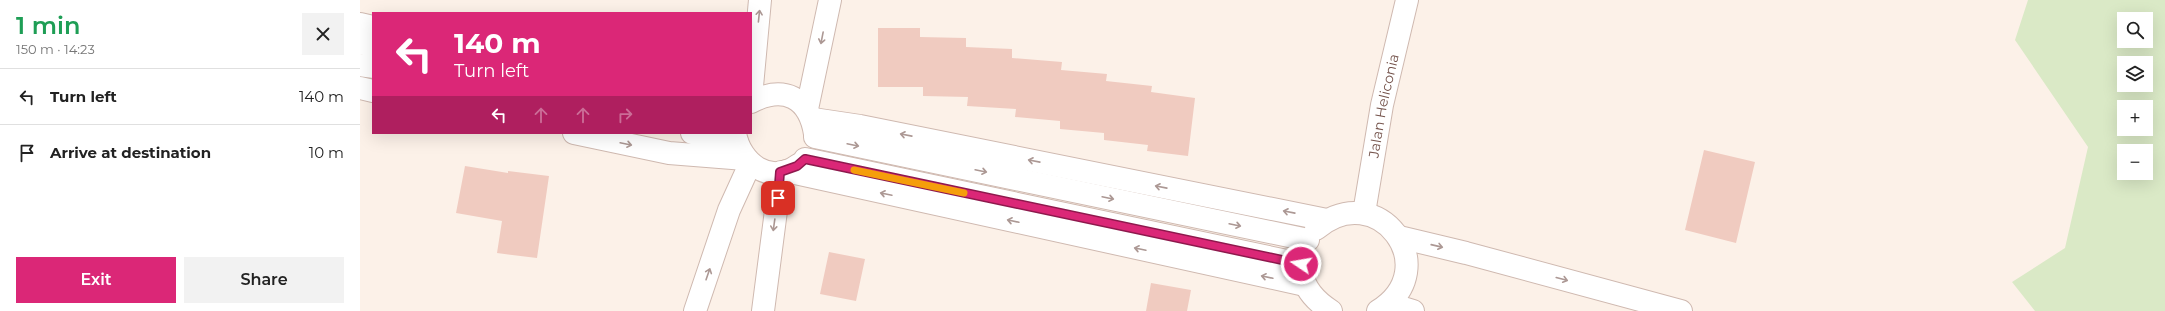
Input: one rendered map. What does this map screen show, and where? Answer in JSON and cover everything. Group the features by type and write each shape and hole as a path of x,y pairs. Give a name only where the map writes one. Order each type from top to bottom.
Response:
{"street":[{"path":"752,86 760,0"},
{"path":"783,171 797,166 805,159 814,145 812,122 830,0"},
{"name":"Jalan Heliconia","path":"1364,213 1382,105 1407,0"},
{"path":"360,24 372,27"},
{"path":"360,43 372,46"},
{"path":"360,64 372,67"},
{"path":"360,88 372,91"},
{"path":"752,102 765,95 781,93 796,99 812,122 1308,240"},
{"path":"812,122 868,128 1327,220"},
{"path":"579,134 669,153 742,149"},
{"path":"695,134 742,149 765,171 783,171 1305,285"},
{"path":"695,311 729,210 742,149"},
{"path":"805,159 1301,264"},
{"path":"763,311 783,171"},
{"path":"1332,311 1318,304 1305,285 1301,264 1308,240 1316,228 1327,220 1345,213 1364,213 1378,218 1390,226 1399,237 1406,254 1404,284 1384,307"},
{"path":"1399,237 1466,253 1681,311"},
{"path":"1384,307 1413,311"}],"green space":[{"path":"2028,0 2165,0 2165,311 2035,311 2012,282 2065,248 2088,147 2015,40"}],"building":[{"path":"878,28 920,28 920,37 966,38 966,47 1012,49 1012,58 1062,62 1061,70 1107,74 1106,81 1152,86 1151,92 1195,98 1188,156 1147,151 1148,145 1104,140 1104,133 1060,129 1060,121 1015,117 1016,109 967,106 968,97 923,96 923,87 878,87"},
{"path":"1704,150 1755,162 1736,243 1685,230"},
{"path":"465,166 508,173 508,171 549,176 537,258 497,253 502,221 456,213"},
{"path":"829,252 865,259 856,301 820,294"},
{"path":"1151,283 1191,290 1187,311 1146,311"}],"slow traffic":[{"path":"854,170 964,193"}],"route":[{"path":"778,198 780,172 797,166 805,159 1301,264"}]}
